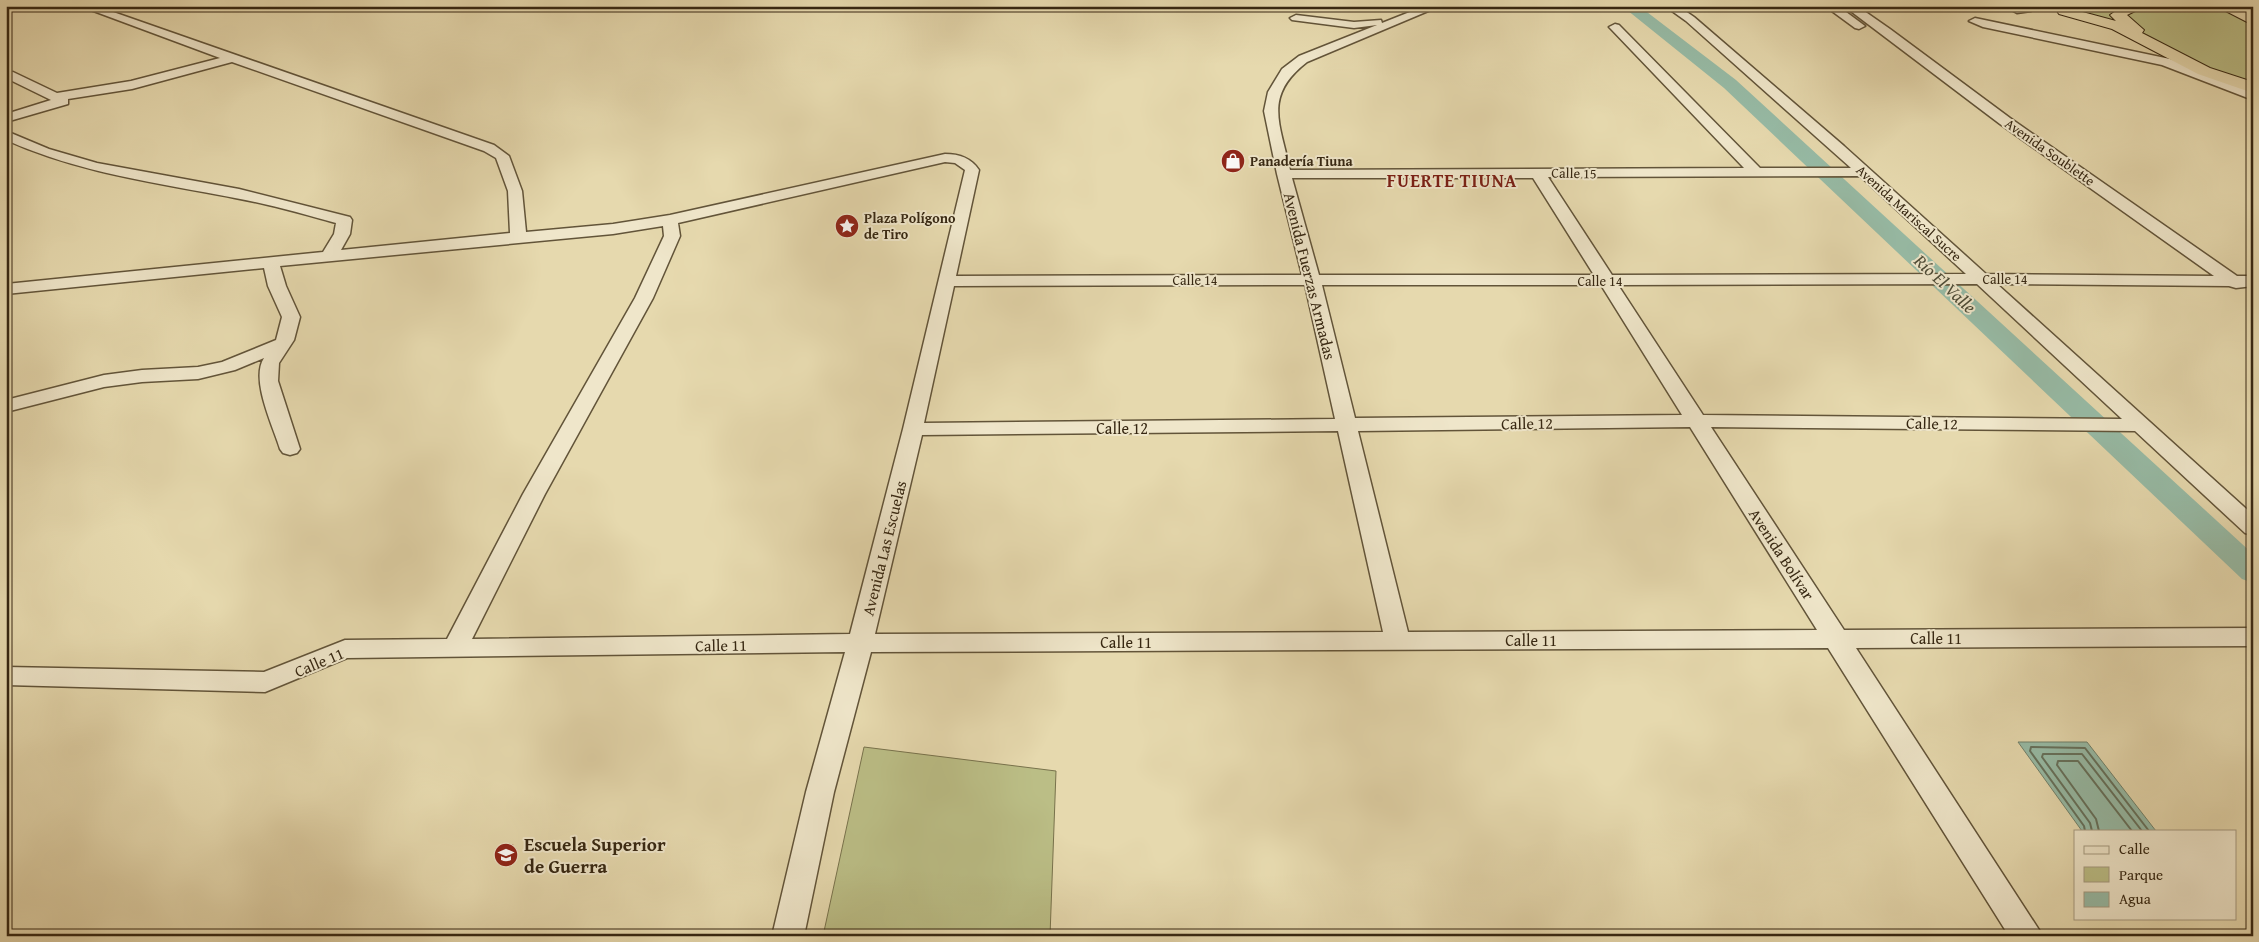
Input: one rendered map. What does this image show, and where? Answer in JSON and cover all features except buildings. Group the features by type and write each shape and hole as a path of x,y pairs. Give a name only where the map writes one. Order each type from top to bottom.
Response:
{"highway":[{"path":"2107,6 2106,15 2117,26"},
{"path":"2144,6 2132,7 2117,15 2128,26 2176,51 2200,60 2248,70"},
{"path":"2223,6 2253,21"},
{"path":"2238,6 2253,14"},
{"path":"2058,9 2117,26 2204,71 2253,88"}],"street":[{"path":"85,6 376,106 496,152 502,156 515,191 518,237"},
{"name":"Avenida Fuerzas Armadas","path":"1398,641 1312,280 1284,174 1271,111 1274,92 1286,72 1303,59 1322,47 1406,13 1435,6"},
{"name":"Avenida Mariscal Sucre","path":"1670,6 1690,19 1864,172 2253,528"},
{"path":"1830,6 1910,66"},
{"name":"Avenida Soublette","path":"1849,6 2005,122 2253,294"},
{"path":"2009,6 2017,10 2027,9"},
{"path":"1286,7 1308,31"},
{"path":"1296,18 1354,25 1378,22 1406,13"},
{"path":"1975,21 2166,62 2253,96"},
{"path":"1615,27 1756,172"},
{"path":"58,97 132,85 232,58"},
{"path":"6,118 64,101 9,75"},
{"path":"1964,108 2106,209"},
{"path":"6,135 44,152 95,167 239,194 344,220 342,234 329,256"},
{"name":"Avenida Las Escuelas","path":"670,220 945,158 964,161 972,170 913,429 860,643 820,792 788,936"},
{"name":"Avenida Bolívar","path":"1537,172 2027,936"},
{"name":"Calle 15","path":"1284,174 1864,172"},
{"path":"6,289 613,229 670,220 672,236 644,298 534,494 455,648"},
{"path":"271,262 278,286 291,317 282,344 270,363 268,381 290,449"},
{"path":"2184,264 2207,281"},
{"name":"Calle 14","path":"946,281 1980,279 2253,281"},
{"path":"6,406 104,381 142,376 198,373 220,368 282,344"},
{"name":"Calle 12","path":"913,429 1697,421 2140,425"},
{"name":"Calle 11","path":"6,676 265,682 291,673 320,658 345,649 860,643 2252,637"}],"green space":[{"path":"2052,6 2223,6 2253,21 2253,88 2117,26"},
{"path":"864,747 1056,771 1050,936 823,936"}],"water":[{"path":"2018,742 2087,742 2155,830 2081,830"}],"waterway":[{"name":"Río El Valle","path":"1629,6 1730,84 2253,572"}],"place":[{"name":"Panadería Tiuna","path":"1233,161"},
{"name":"Plaza Polígono de Tiro","path":"847,226"},
{"name":"Escuela Superior de Guerra","path":"506,855"}],"district":[{"name":"FUERTE TIUNA","path":"1452,181"}]}
